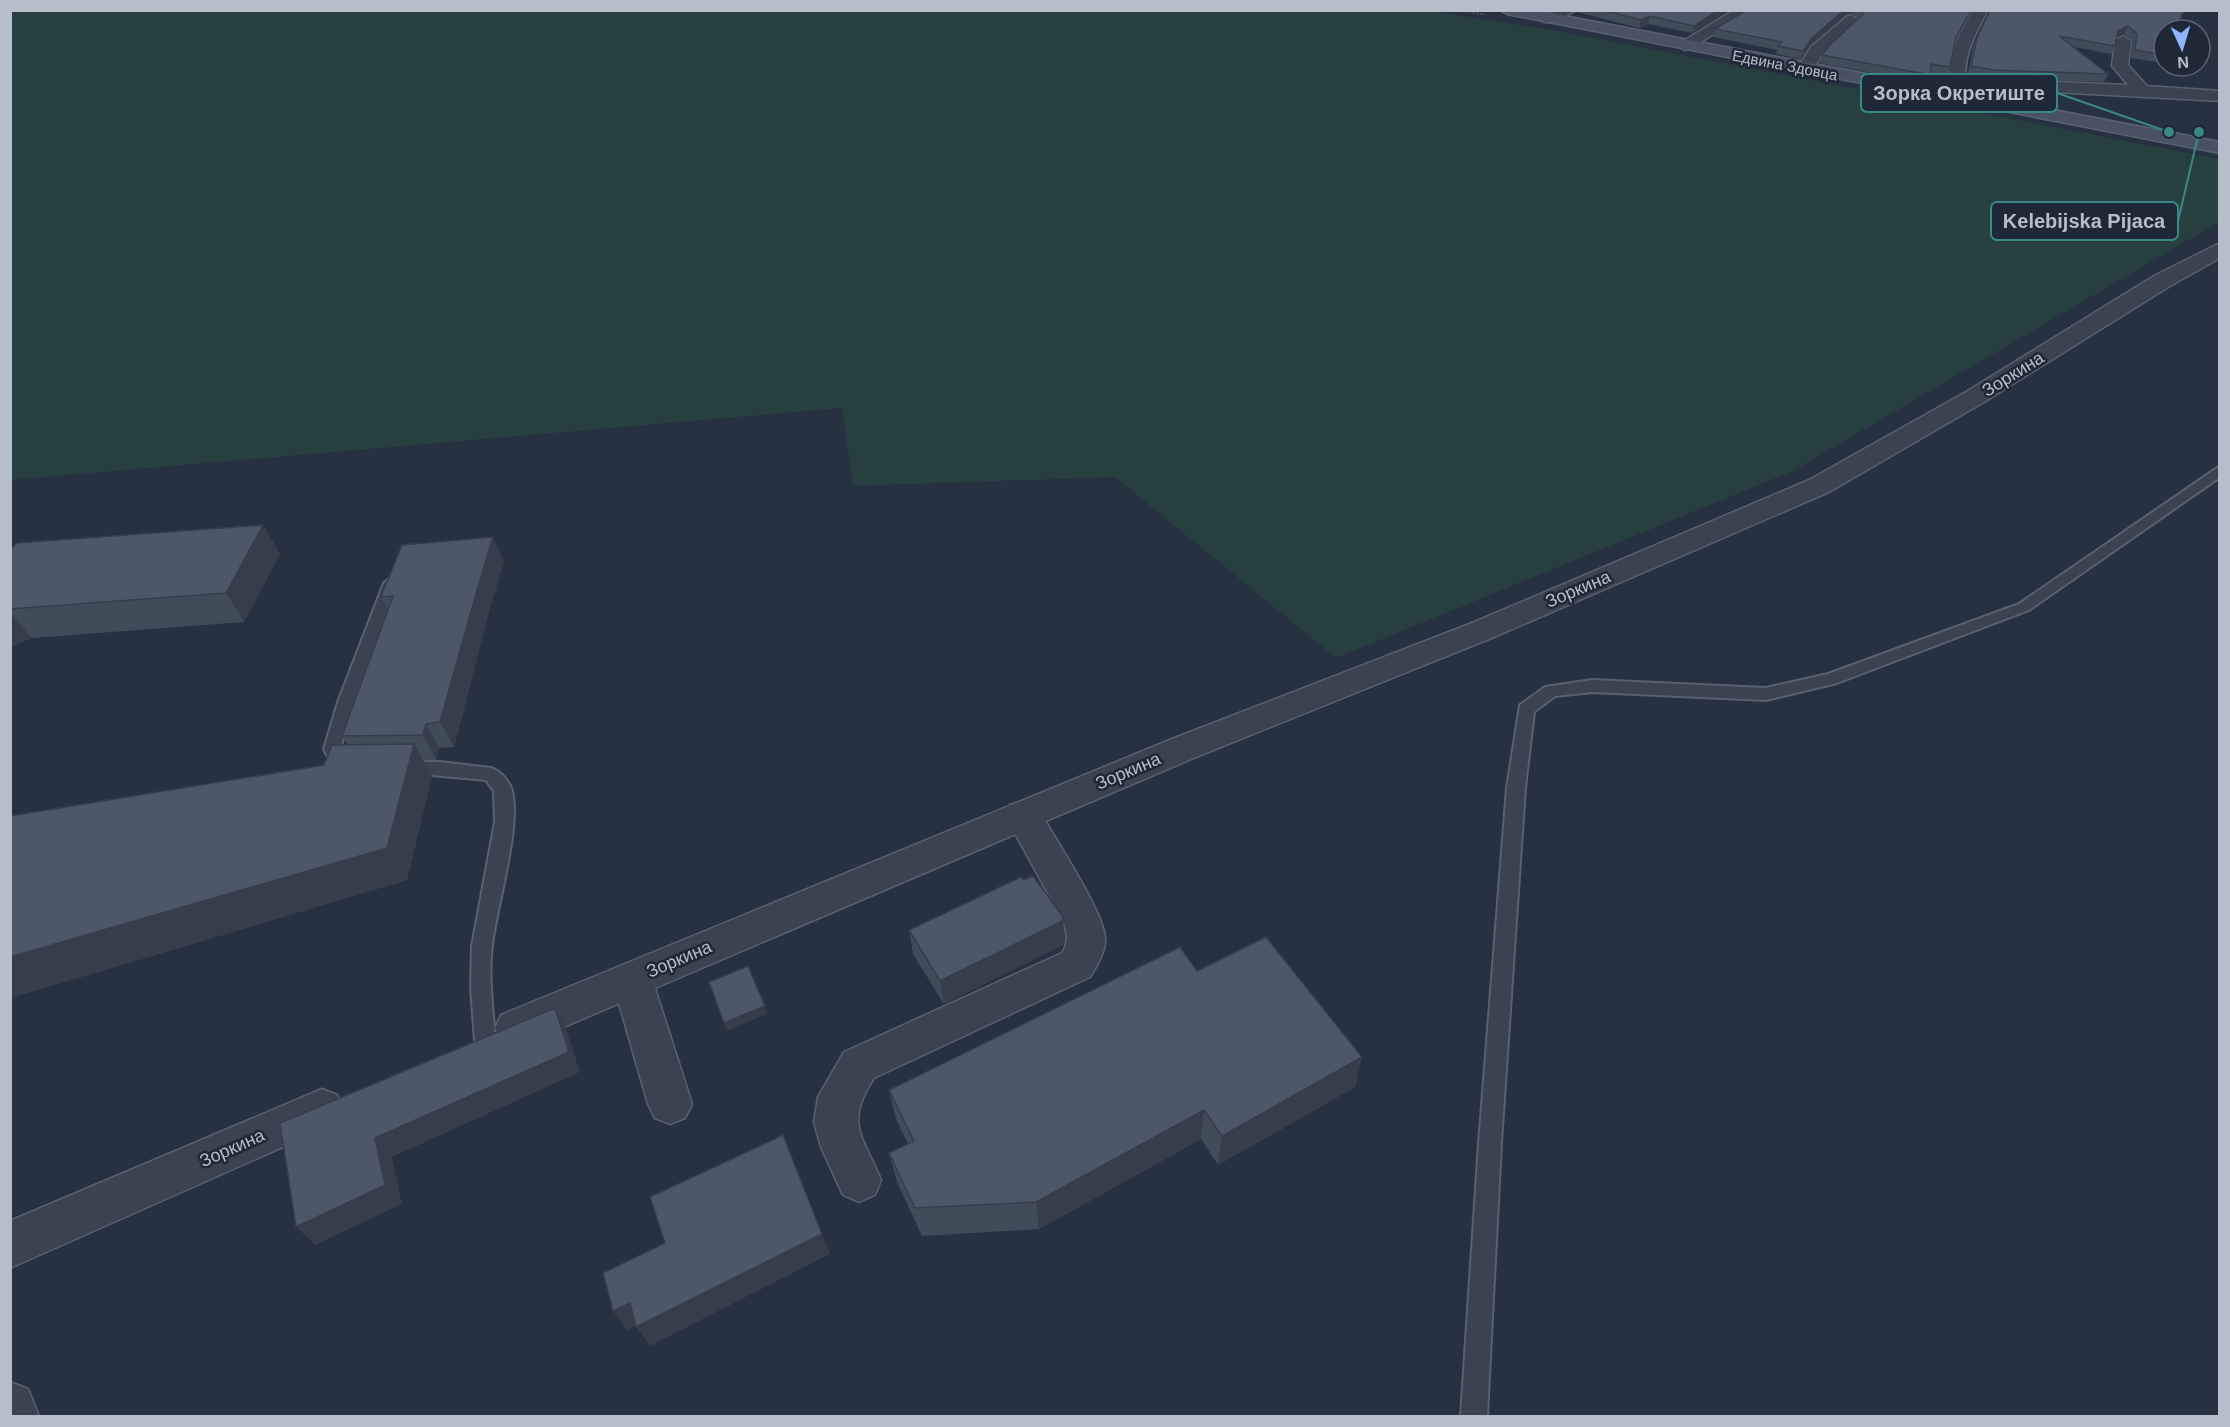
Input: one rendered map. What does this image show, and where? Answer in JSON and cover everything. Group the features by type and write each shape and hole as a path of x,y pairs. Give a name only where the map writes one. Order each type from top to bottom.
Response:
{"main road":[{"name":"Едвина Здовца","path":"1507,10 2220,148"}],"street":[{"path":"1549,19 1570,10"},
{"path":"1685,45 1746,10"},
{"path":"1959,87 1956,78 1964,49 1982,10"},
{"path":"1805,69 1816,50 1851,20"},
{"path":"2123,41 2120,66 2142,92"},
{"path":"1925,91 1959,87 2011,87 2220,96"},
{"name":"Зоркина","path":"453,1054 1184,748 1483,630 1819,486 1975,397 2162,281 2220,249"},
{"path":"859,1180 833,1123 835,1105 844,1085 859,1065 1076,965 1087,950 1088,937 1081,919 1023,815"},
{"path":"632,979 670,1104"},
{"name":"Зоркина","path":"10,1245 348,1098"},
{"path":"10,1407 14,1416"}],"lane":[{"path":"2011,87 2057,118"},
{"path":"1474,1416 1491,1131 1515,800 1526,710 1551,690 1592,686 1766,694 1832,680 2024,607 2082,569 2220,470"},
{"path":"352,769 336,762 332,749 346,702 397,568"},
{"path":"385,768 440,768 491,774 503,789 504,822 482,946 481,987 485,1041"}],"green space":[{"path":"11,10 1431,11 1547,29 2219,159 2219,222 1793,471 1336,658 1115,477 853,486 842,408 11,480"}],"building":[{"path":"1602,10 1719,10 1694,26 1650,16 1641,20"},
{"path":"1747,10 1844,10 1812,38 1803,51 1778,46 1782,42 1715,29"},
{"path":"1863,10 1971,10 1956,37 1950,67 1931,64 1931,75 1822,55 1863,14"},
{"path":"1990,10 2184,10 2181,18 2152,18 2152,53 2135,50 2137,34 2128,26 2118,31 2115,46 2059,36 2108,74 1994,70 1971,66 1977,38"},
{"path":"263,525 226,593 10,609 10,551 16,543"},
{"path":"493,537 440,722 426,724 423,735 342,736 393,596 381,597 402,545"},
{"path":"414,744 387,848 10,957 10,816 324,765 332,745"},
{"path":"1033,876 1063,917 1062,921 940,981 909,930 1021,877 1023,880"},
{"path":"1266,937 1362,1057 1222,1136 1204,1110 1036,1202 915,1208 889,1153 914,1141 889,1090 1180,947 1197,971"},
{"path":"748,966 765,1006 724,1023 709,982"},
{"path":"555,1008 569,1052 375,1138 385,1185 296,1227 280,1123"},
{"path":"783,1135 822,1234 636,1327 630,1303 613,1311 603,1273 665,1243 650,1197"}],"place":[{"name":"Зорка Окретиште","path":"2169,132"},
{"name":"Kelebijska Pijaca","path":"2199,132"}]}
